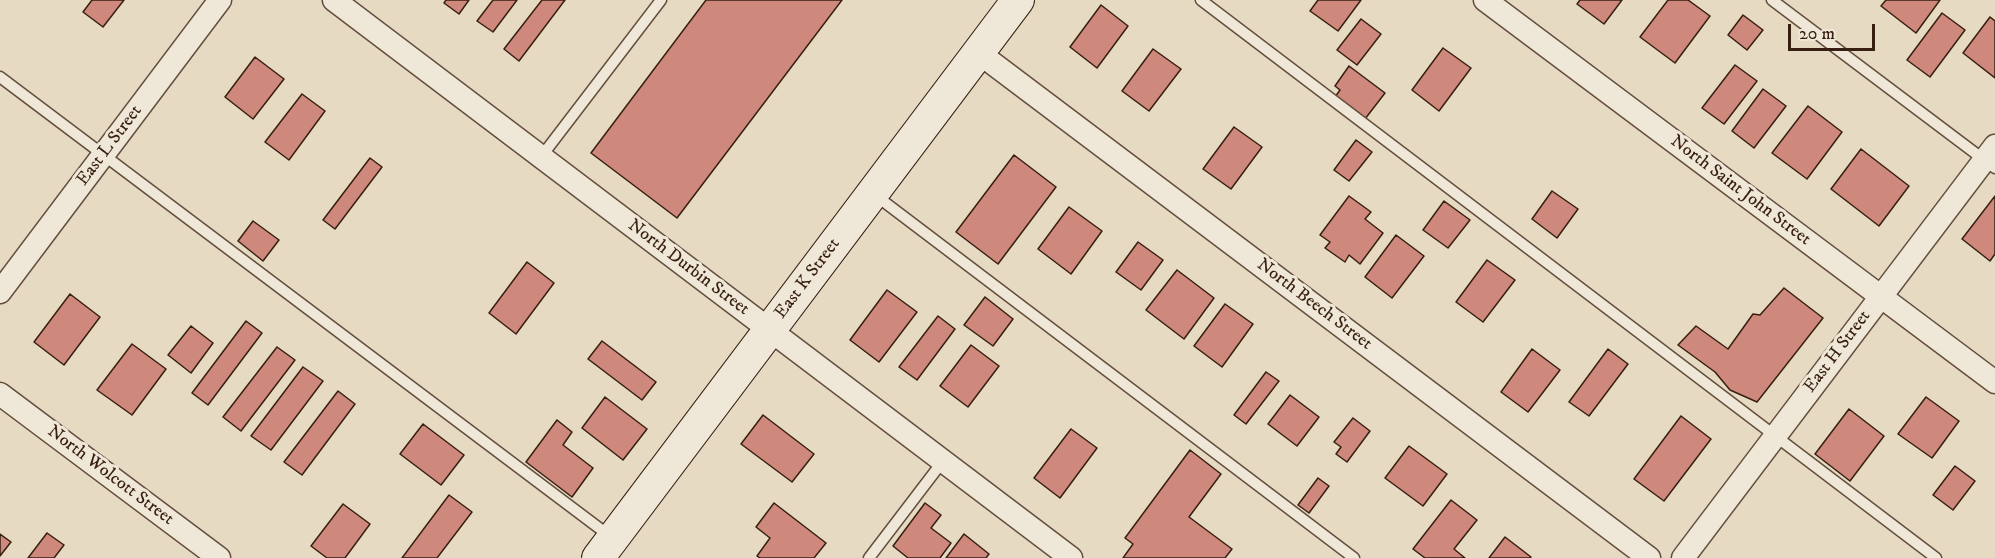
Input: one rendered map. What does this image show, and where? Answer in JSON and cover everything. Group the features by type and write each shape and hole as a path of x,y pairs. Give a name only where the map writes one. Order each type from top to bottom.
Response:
{"street":[{"name":"East L Street","path":"0,292 220,0"},
{"name":"North Durbin Street","path":"334,0 1071,558"},
{"name":"East K Street","path":"606,548 1018,0"},
{"name":"North Saint John Street","path":"1485,0 1995,382"},
{"name":"North Beech Street","path":"979,53 1649,558"},
{"name":"East H Street","path":"1683,558 1880,295 1992,158"},
{"name":"North Wolcott Street","path":"0,394 219,558"}],"lane":[{"path":"541,157 661,0"},
{"path":"1201,0 1936,558"},
{"path":"1772,0 1992,158"},
{"path":"0,77 606,548"},
{"path":"873,193 1354,558"},
{"path":"869,558 942,461"}],"building":[{"path":"92,0 124,0 103,27 83,12"},
{"path":"446,0 469,0 459,14 444,3"},
{"path":"493,0 517,0 493,32 477,21"},
{"path":"542,0 565,0 519,61 504,49"},
{"path":"706,0 842,0 677,218 591,153"},
{"path":"1318,0 1361,0 1338,31 1310,11"},
{"path":"1580,0 1622,0 1604,24 1577,4"},
{"path":"1668,0 1688,0 1710,16 1675,63 1640,37"},
{"path":"1886,0 1940,0 1916,33 1881,6"},
{"path":"1101,5 1128,26 1097,68 1070,47"},
{"path":"1942,13 1965,30 1930,77 1907,60"},
{"path":"1743,15 1763,30 1747,50 1728,35"},
{"path":"1990,17 1995,21 1995,78 1963,53"},
{"path":"1361,19 1381,34 1357,65 1337,50"},
{"path":"1443,48 1471,68 1439,111 1412,90"},
{"path":"1153,49 1181,69 1149,111 1122,91"},
{"path":"255,57 284,79 253,119 225,97"},
{"path":"1735,65 1757,81 1724,124 1702,108"},
{"path":"1349,66 1385,93 1365,119 1335,97 1340,90 1335,86"},
{"path":"1763,89 1786,106 1754,148 1732,131"},
{"path":"302,94 325,111 289,160 265,142"},
{"path":"1808,106 1842,132 1807,179 1772,153"},
{"path":"1234,127 1262,147 1231,189 1203,169"},
{"path":"1356,140 1372,152 1349,181 1334,170"},
{"path":"1861,149 1909,186 1879,226 1831,189"},
{"path":"1014,155 1056,187 998,264 956,232"},
{"path":"370,158 382,167 335,229 323,220"},
{"path":"1552,191 1578,209 1557,238 1532,219"},
{"path":"1349,196 1371,212 1365,219 1383,233 1360,264 1349,255 1345,262 1325,248 1330,242 1320,235"},
{"path":"1995,196 1995,254 1990,261 1962,239"},
{"path":"1444,201 1470,220 1448,248 1423,230"},
{"path":"1069,207 1102,231 1071,274 1038,249"},
{"path":"253,221 279,240 263,261 238,241"},
{"path":"1396,235 1424,256 1392,298 1365,277"},
{"path":"1138,242 1163,260 1141,290 1116,272"},
{"path":"1487,260 1515,280 1483,322 1456,302"},
{"path":"527,262 554,283 516,334 489,313"},
{"path":"1177,270 1214,298 1184,339 1146,310"},
{"path":"1784,288 1823,318 1757,402 1730,390 1715,372 1678,345 1696,326 1728,349 1753,314 1760,315"},
{"path":"887,290 917,312 879,362 850,340"},
{"path":"70,294 100,317 64,365 34,342"},
{"path":"985,297 1013,319 993,346 964,325"},
{"path":"1225,304 1253,324 1222,367 1194,346"},
{"path":"938,316 955,329 917,380 899,367"},
{"path":"246,321 262,333 208,405 192,393"},
{"path":"191,326 213,343 191,373 168,355"},
{"path":"602,341 656,382 642,400 588,359"},
{"path":"132,344 166,369 132,415 97,390"},
{"path":"971,345 999,366 968,407 940,386"},
{"path":"277,347 295,360 241,431 223,417"},
{"path":"1532,349 1560,370 1528,412 1501,392"},
{"path":"1608,349 1628,364 1589,416 1569,402"},
{"path":"303,367 323,381 271,450 251,436"},
{"path":"1266,372 1279,381 1246,424 1234,415"},
{"path":"338,391 355,404 302,475 284,462"},
{"path":"1290,395 1319,417 1297,446 1268,424"},
{"path":"605,397 647,429 623,460 582,428"},
{"path":"1926,397 1959,421 1932,458 1898,434"},
{"path":"1849,409 1884,436 1850,481 1815,454"},
{"path":"763,415 814,454 792,482 741,444"},
{"path":"1681,416 1711,439 1664,501 1634,479"},
{"path":"1353,418 1370,431 1347,462 1336,454 1341,447 1334,442"},
{"path":"557,420 572,432 563,445 593,468 572,497 526,462"},
{"path":"423,424 464,455 441,485 400,454"},
{"path":"1071,429 1097,448 1060,498 1034,478"},
{"path":"1409,446 1447,474 1423,506 1385,478"},
{"path":"1190,450 1221,474 1189,517 1232,549 1225,558 1123,558 1133,544 1125,538"},
{"path":"1955,466 1975,481 1953,510 1933,495"},
{"path":"1318,478 1329,486 1309,513 1298,505"},
{"path":"449,495 472,512 437,558 402,558"},
{"path":"1451,500 1477,520 1454,549 1465,558 1425,558 1413,549"},
{"path":"774,503 826,543 814,558 760,558 757,556 770,538 756,527"},
{"path":"925,503 941,515 931,528 951,543 940,558 908,558 893,546"},
{"path":"343,504 370,524 345,558 327,558 311,546"},
{"path":"47,533 64,545 54,558 28,558"},
{"path":"0,534 11,542 0,556"},
{"path":"964,534 989,554 986,558 946,558"},
{"path":"1505,537 1531,557 1489,558"}]}
